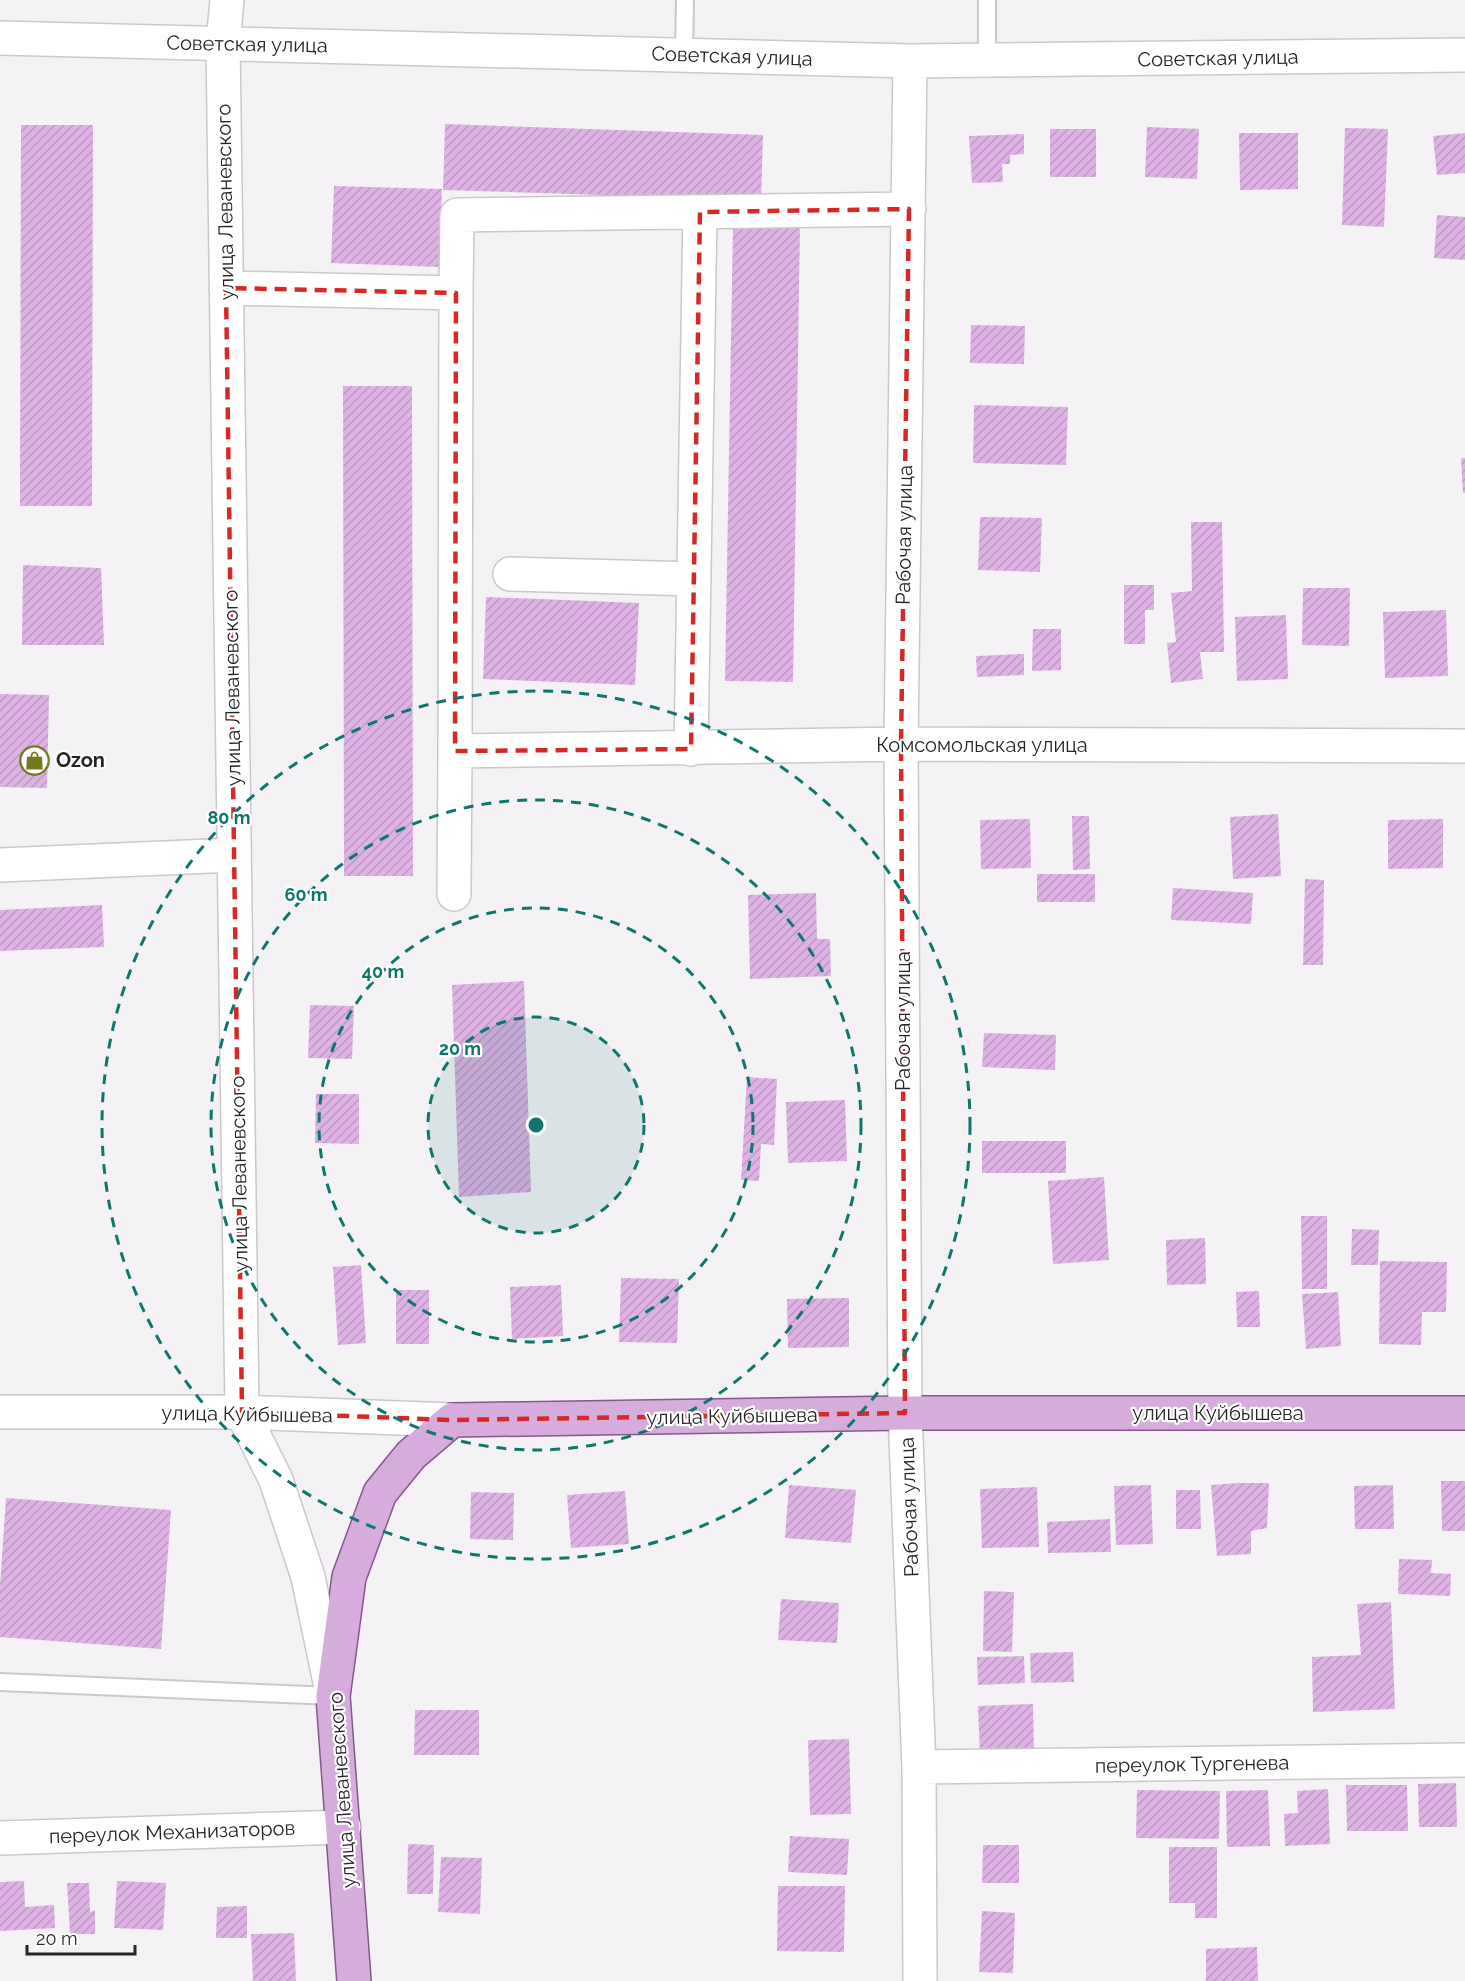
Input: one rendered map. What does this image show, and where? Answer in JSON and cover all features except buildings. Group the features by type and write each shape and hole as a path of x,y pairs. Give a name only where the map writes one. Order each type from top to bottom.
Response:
{"main road":[{"name":"улица Куйбышева","path":"452,1420 905,1413 1465,1413"},
{"name":"улица Леваневского","path":"354,1981 333,1696 349,1577 380,1493 411,1455 452,1420"}],"street":[{"name":"улица Леваневского","path":"227,0 223,43 242,1413"},
{"name":"Советская улица","path":"0,38 910,61 1465,55"},
{"name":"Рабочая улица","path":"910,61 901,744 905,1413 919,1767 920,1981"},
{"path":"454,894 457,215 909,209"},
{"path":"691,749 700,212"},
{"path":"226,288 456,293"},
{"path":"510,574 694,579"},
{"name":"Комсомольская улица","path":"455,751 498,753 901,744 1465,746"},
{"path":"0,865 234,855"},
{"name":"улица Куйбышева","path":"0,1412 242,1413 452,1420"},
{"path":"242,1413 276,1480 308,1577 333,1696"},
{"name":"переулок Тургенева","path":"919,1767 1465,1760"},
{"name":"переулок Механизаторов","path":"0,1838 344,1827"}],"lane":[{"path":"684,55 685,0"},
{"path":"987,0 987,60"},
{"path":"0,1682 333,1696"}],"highlighted area":[{"path":"909,209 901,744 905,1413 452,1420 242,1412 226,288 456,293 455,751 691,749 700,212"}],"place":[{"name":"Ozon","path":"35,760"}]}
